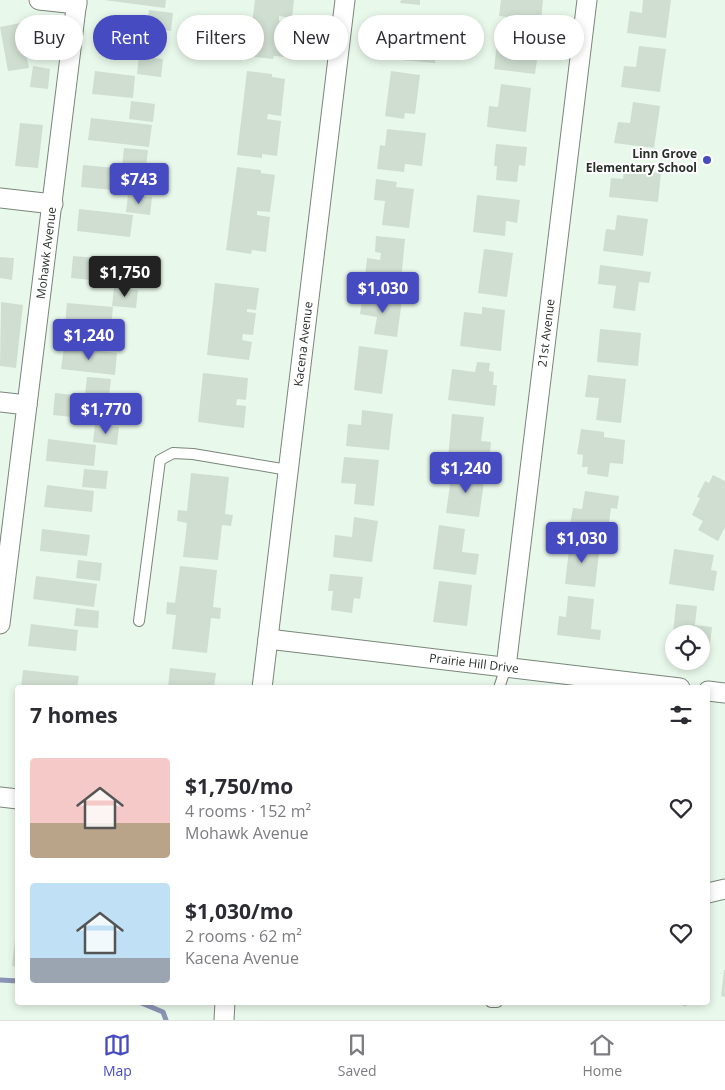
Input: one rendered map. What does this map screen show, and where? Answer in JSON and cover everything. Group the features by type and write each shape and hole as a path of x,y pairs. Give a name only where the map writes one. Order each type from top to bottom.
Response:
{"street":[{"path":"39,0 77,2"},
{"name":"Kacena Avenue","path":"262,685 345,0"},
{"name":"21st Avenue","path":"506,667 587,0"},
{"name":"Mohawk Avenue","path":"0,624 1,599 53,204 77,2"},
{"path":"0,198 53,204"},
{"path":"0,402 27,405"},
{"name":"Prairie Hill Drive","path":"268,639 655,685"},
{"path":"710,691 725,693"},
{"path":"0,797 15,799"},
{"path":"710,893 725,889"},
{"path":"224,1020 226,1005"}],"lane":[{"path":"139,621 160,460 173,453 193,454 288,470"},
{"path":"500,685 506,667"}],"building":[{"path":"104,0 166,0 165,8"},
{"path":"255,0 294,0 292,15 274,15 273,59 264,58 264,15 253,15"},
{"path":"401,0 420,0 420,5 400,3"},
{"path":"501,0 543,0 542,15 499,15"},
{"path":"643,0 671,0 666,38 627,33 630,11 642,13"},
{"path":"149,10 173,13 171,31 167,30 167,15 148,15"},
{"path":"15,24 15,60 27,60 29,68 8,71 0,27"},
{"path":"639,46 666,49 660,92 621,87 624,66 636,67"},
{"path":"139,60 163,60 161,77 137,74"},
{"path":"402,60 435,60 435,63"},
{"path":"495,60 537,60 535,74 494,69"},
{"path":"33,66 50,69 48,89 30,87"},
{"path":"95,71 135,76 133,98 92,94"},
{"path":"247,71 272,74 272,77 285,79 281,116 268,114 267,119 281,121 277,156 262,154 262,158 237,155"},
{"path":"391,71 420,75 415,114 405,113 404,119 385,116"},
{"path":"501,84 531,88 526,132 487,127 489,106 498,107"},
{"path":"131,101 155,104 153,122 129,119"},
{"path":"633,102 660,106 654,148 614,143 618,122 630,123"},
{"path":"91,118 152,125 149,147 88,140"},
{"path":"20,123 43,125 38,168 15,166"},
{"path":"387,129 426,133 422,166 405,164 404,172 377,169 380,145 385,146"},
{"path":"496,144 527,147 525,166 519,165 517,182 496,180 497,166 494,166"},
{"path":"124,148 148,150 146,168 122,166"},
{"path":"83,165 137,170 135,192 81,187"},
{"path":"237,167 261,170 261,173 275,175 270,212 257,211 257,215 270,217 266,252 252,250 251,254 226,250"},
{"path":"624,169 661,173 658,202 609,197 611,178 623,179"},
{"path":"376,179 397,182 396,187 414,189 409,228 382,225 385,201 374,200"},
{"path":"128,195 152,197 150,215 126,212"},
{"path":"477,195 520,200 517,223 506,221 505,236 473,232"},
{"path":"79,209 133,215 130,237 77,231"},
{"path":"617,215 648,219 643,256 603,251 606,229 615,230"},
{"path":"376,236 405,239 401,281 365,278 367,258 380,260 381,253 375,252"},
{"path":"484,249 513,253 507,297 478,293"},
{"path":"73,256 134,261 132,284 71,278"},
{"path":"0,257 14,258 12,280 0,278"},
{"path":"600,265 651,272 649,283 639,282 635,311 613,308 616,286 598,284"},
{"path":"215,283 259,288 256,310 247,309 247,312 256,313 253,335 243,334 242,340 252,342 249,360 207,355"},
{"path":"114,288 138,290 136,308 112,306"},
{"path":"363,294 402,300 397,337 374,334 377,317 360,314"},
{"path":"1,302 23,305 16,368 0,366"},
{"path":"67,303 113,307 111,329 65,324"},
{"path":"482,307 505,310 501,351 460,346 464,312 482,314"},
{"path":"94,329 118,331 115,349 91,347"},
{"path":"600,329 641,333 638,366 597,362"},
{"path":"359,346 388,350 382,394 354,390"},
{"path":"64,347 117,353 115,375 61,369"},
{"path":"477,362 490,363 489,371 494,372 493,385 497,385 495,406 448,400 452,369 475,372"},
{"path":"203,373 248,378 246,400 237,399 236,405 246,406 244,428 198,422"},
{"path":"588,375 626,379 621,423 596,420 599,398 585,397"},
{"path":"87,377 111,379 109,397 85,395"},
{"path":"55,393 103,398 100,420 53,415"},
{"path":"362,410 393,414 389,450 346,446 348,424 361,425"},
{"path":"452,414 484,417 481,441 491,442 489,463 448,459"},
{"path":"95,424 119,427 117,445 93,442"},
{"path":"581,429 604,432 604,437 625,440 623,464 610,463 608,477 587,474 588,467 582,467 583,455 577,454"},
{"path":"48,439 96,445 94,466 46,461"},
{"path":"344,457 379,460 374,506 354,504 356,484 341,483"},
{"path":"84,469 108,471 106,489 82,487"},
{"path":"452,471 485,475 479,517 446,513"},
{"path":"191,473 229,477 225,514 233,515 231,526 222,525 218,560 183,557 187,523 177,521 178,510 187,511"},
{"path":"713,475 725,481 725,527 718,541 698,530 703,521 692,515 700,498 697,497 705,481 709,483"},
{"path":"47,485 94,491 92,512 44,507"},
{"path":"585,491 619,496 617,509 611,508 608,530 570,525 573,508 582,509"},
{"path":"354,517 378,521 372,562 333,557 335,535 352,537"},
{"path":"439,525 465,529 462,552 479,554 476,575 433,569"},
{"path":"42,529 90,535 87,556 40,551"},
{"path":"570,541 600,545 595,587 565,584"},
{"path":"674,549 714,555 711,570 717,571 714,591 669,584"},
{"path":"78,560 102,563 100,581 76,578"},
{"path":"180,566 217,570 213,607 221,608 220,619 211,618 207,653 172,649 176,615 166,614 167,602 175,603"},
{"path":"330,574 363,577 360,599 354,598 352,613 331,610 333,591 328,591"},
{"path":"36,576 97,584 94,607 33,599"},
{"path":"439,581 472,585 467,626 433,622"},
{"path":"568,596 594,599 591,629 601,630 600,640 557,635 559,616 566,617"},
{"path":"676,604 697,606 695,625 674,625"},
{"path":"76,608 99,611 98,628 74,626"},
{"path":"31,624 78,630 76,651 28,646"},
{"path":"710,627 712,627 710,644"},
{"path":"170,668 216,673 214,685 168,685"},
{"path":"23,670 79,676 78,685 21,685"},
{"path":"15,940 15,966 12,966"},
{"path":"725,970 725,997 721,996"}],"waterway":[{"path":"0,980 15,981"},
{"path":"146,1005 163,1012 166,1020"}],"place":[{"name":"Linn Grove Elementary School","path":"707,160"}]}
